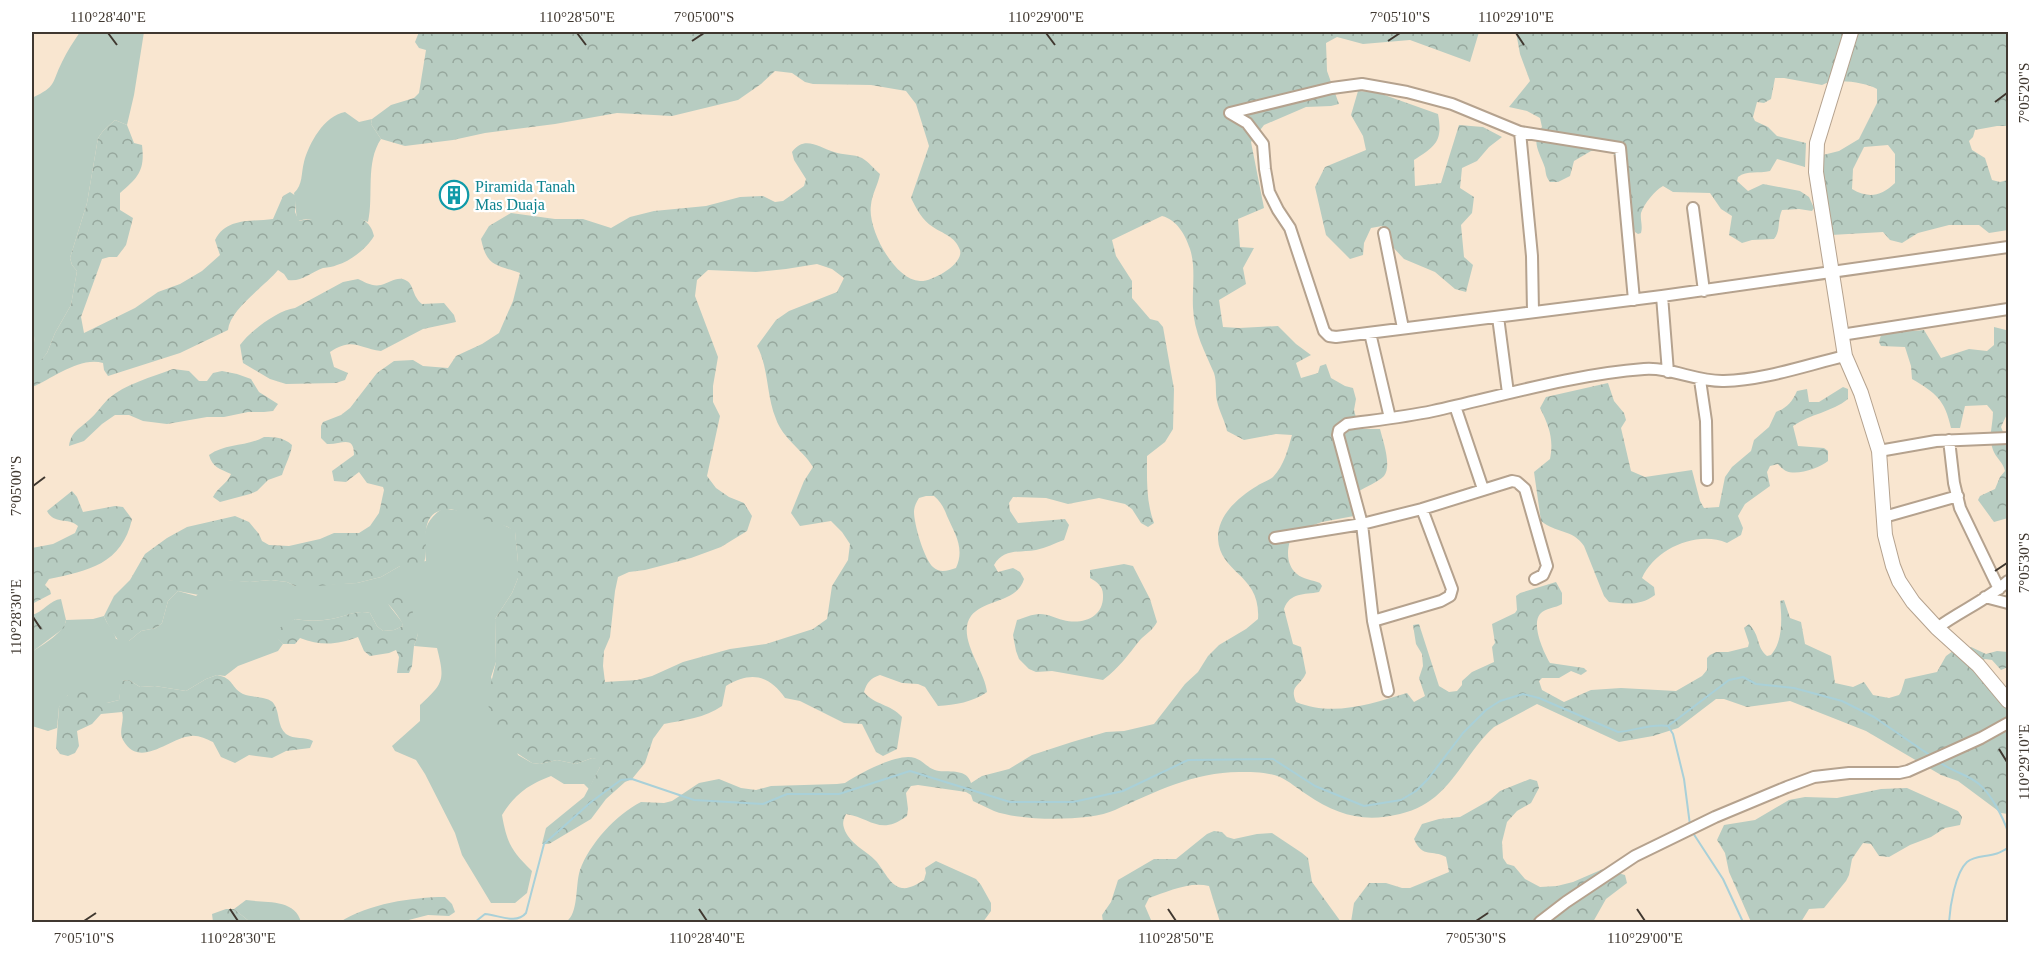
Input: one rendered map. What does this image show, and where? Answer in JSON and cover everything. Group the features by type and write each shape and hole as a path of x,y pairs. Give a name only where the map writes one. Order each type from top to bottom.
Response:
{"main road":[{"path":"1851,32 1817,143 1815,160 1818,192 1845,356 1861,393 1879,451 1885,535 1899,582 1913,603 1978,665 2008,701"}],"street":[{"path":"1634,300 1620,148 1520,132 1452,104 1407,92 1362,84 1311,93 1230,113 1246,123 1263,144 1269,192 1290,228 1324,331 1329,336 1336,337 1662,297 2008,247"},
{"path":"1520,132 1532,256 1533,312"},
{"path":"1693,208 1704,291"},
{"path":"1384,233 1403,328"},
{"path":"1662,297 1668,372"},
{"path":"1841,335 2008,309"},
{"path":"1498,317 1509,393"},
{"path":"1370,333 1390,418"},
{"path":"1388,691 1373,621 1362,524 1338,435 1339,430 1347,424 1455,406 1604,374 1644,369 1700,380 1725,381 1762,376 1845,356"},
{"path":"1700,380 1706,421 1707,480"},
{"path":"1455,406 1483,489"},
{"path":"1879,451 1949,440 2008,438"},
{"path":"1949,440 1958,496 1970,529 1999,589"},
{"path":"1275,538 1362,524 1422,509 1512,481 1525,489 1547,566 1543,575 1535,579"},
{"path":"1884,517 1958,496"},
{"path":"1373,621 1441,601 1450,596 1452,589 1422,509"},
{"path":"1937,628 2008,581"},
{"path":"1984,597 2008,603"},
{"path":"1540,922 1635,856 1715,817 1814,777 1908,771 1981,738 2008,723"}],"green space":[{"path":"80,32 144,32 127,125 115,120 98,138 87,203 70,258 77,271 71,305 47,353 37,366 32,363 34,341 32,328 32,98 50,87"},
{"path":"419,32 1479,32 1470,62 1410,40 1363,44 1337,37 1326,43 1327,71 1339,104 1306,107 1264,125 1251,142 1264,208 1238,219 1240,247 1254,248 1243,268 1246,284 1219,300 1223,327 1278,326 1311,355 1296,363 1301,378 1318,373 1320,366 1326,364 1331,378 1353,388 1356,399 1354,410 1359,429 1380,429 1387,460 1384,476 1359,491 1354,516 1322,522 1294,532 1292,537 1288,548 1288,559 1293,570 1299,576 1320,583 1322,586 1319,592 1294,597 1284,609 1293,644 1301,647 1306,673 1295,689 1296,702 1338,709 1366,705 1407,693 1414,702 1425,696 1419,678 1423,666 1422,654 1416,644 1413,625 1419,624 1439,686 1449,692 1457,691 1462,681 1472,672 1494,662 1492,647 1495,643 1492,624 1515,613 1517,610 1516,596 1556,582 1562,593 1562,604 1540,614 1537,625 1542,646 1550,663 1584,668 1587,671 1581,675 1571,671 1559,678 1542,678 1539,681 1542,690 1564,702 1591,690 1621,688 1676,691 1702,676 1707,670 1707,658 1710,655 1748,647 1749,643 1744,628 1749,624 1764,653 1767,656 1771,655 1780,636 1780,601 1784,600 1790,618 1801,622 1805,644 1831,656 1835,683 1853,687 1864,682 1873,695 1889,698 1899,695 1905,679 1937,672 1946,656 1953,651 1971,647 1986,654 1997,651 2008,652 2008,667 2001,670 1992,660 1985,659 1980,662 2008,696 2006,738 2008,741 2008,814 2001,813 1958,781 1941,775 1866,731 1790,701 1747,707 1724,699 1716,699 1678,728 1653,736 1619,742 1537,704 1494,727 1482,739 1453,778 1431,800 1417,808 1387,817 1362,817 1340,812 1317,801 1280,777 1265,773 1244,772 1206,775 1191,779 1115,810 1089,817 1055,819 1020,817 994,811 973,801 971,795 966,792 918,785 911,786 906,793 907,816 898,822 882,825 846,814 843,826 846,834 876,861 898,887 908,888 924,880 925,868 936,861 976,879 991,903 991,911 983,922 566,922 575,906 578,876 590,850 613,822 641,802 672,801 699,783 719,779 741,788 756,790 771,786 845,783 879,765 908,757 918,759 935,770 962,773 971,783 982,776 1009,769 1032,755 1072,742 1106,732 1124,731 1154,724 1185,684 1198,672 1208,656 1219,645 1258,619 1253,592 1220,551 1219,530 1225,515 1236,501 1277,473 1292,435 1276,434 1244,440 1227,431 1217,401 1214,373 1195,325 1192,256 1180,228 1162,216 1112,240 1116,256 1132,281 1132,298 1150,319 1158,321 1163,327 1174,389 1173,429 1165,442 1147,456 1148,499 1154,523 1148,527 1141,523 1132,509 1125,504 1099,498 1068,504 1046,498 1013,497 1009,503 1010,511 1018,523 1065,519 1069,525 1064,540 1040,549 1007,554 994,565 998,572 1013,568 1020,572 1024,579 1015,593 984,606 971,616 967,624 969,643 987,692 964,702 938,706 925,687 902,683 880,675 874,678 868,683 864,692 902,717 897,749 883,756 876,752 862,724 844,723 800,701 785,698 773,684 766,680 751,677 735,681 726,686 722,706 694,718 664,724 653,739 645,763 632,779 625,782 606,799 591,819 549,844 542,844 546,828 584,797 600,767 600,760 592,758 576,764 557,760 540,764 532,763 506,746 495,732 487,700 496,662 495,619 512,593 518,578 515,532 508,527 451,509 439,511 428,523 425,560 422,568 414,571 400,566 381,577 357,583 317,586 295,586 287,582 271,580 250,582 217,580 219,586 204,596 178,591 168,601 162,623 156,628 141,631 122,644 104,616 114,596 130,580 145,554 187,527 235,516 249,522 262,541 269,545 289,546 320,539 334,533 359,533 370,526 379,513 383,487 367,483 359,472 346,482 334,481 332,471 354,455 353,449 352,445 346,442 327,444 321,438 321,426 323,422 341,415 350,408 377,373 394,361 413,360 423,366 448,368 456,356 499,333 513,301 520,273 498,266 489,260 481,239 489,226 511,213 555,219 583,219 611,228 630,217 654,211 706,206 740,197 763,196 775,202 783,201 804,186 806,179 794,160 792,152 807,143 862,158 880,174 871,205 873,226 884,251 901,272 920,281 932,279 957,261 960,250 952,238 926,221 911,198 929,146 916,104 906,91 871,85 813,84 805,82 792,73 775,71 738,100 672,116 617,113 405,146 381,139 371,124 372,119 391,105 414,98 419,93 426,50 419,48 415,42","holes":["817,264 832,269 844,278 837,292 789,311 776,320 757,346 764,363 773,410 779,426 813,467 804,481 791,513 800,526 831,521 850,544 848,560 832,586 827,619 813,629 766,644 730,649 683,662 637,680 605,682 604,651 610,637 618,577 629,572 691,558 721,547 747,531 752,516 744,503 716,488 707,476 720,416 713,402 718,357 695,296 697,280 708,270 756,272","934,496 940,503 956,535 960,554 956,568 945,571 936,569 923,549 914,510 919,498"]},
{"path":"1516,32 2008,32 2008,126 1975,130 1969,141 1972,150 1985,158 1992,180 2000,182 2008,180 2008,230 1989,233 1979,225 1949,225 1918,233 1902,243 1890,240 1883,232 1831,235 1820,165 1823,155 1839,151 1859,139 1877,103 1877,89 1865,84 1849,82 1822,85 1775,78 1771,99 1764,103 1757,102 1753,117 1755,121 1768,127 1777,136 1806,143 1805,167 1777,159 1770,171 1745,174 1738,177 1737,181 1748,191 1763,184 1800,191 1809,197 1814,208 1812,211 1782,210 1778,233 1774,239 1742,243 1729,235 1732,216 1721,209 1710,193 1673,192 1663,186 1653,194 1642,209 1642,230 1638,234 1635,232 1621,188 1617,159 1610,149 1591,151 1574,161 1570,176 1558,182 1550,182 1536,142 1538,132 1542,127 1540,118 1527,111 1509,107 1530,81 1520,54","holes":["1888,145 1895,154 1895,183 1875,195 1864,194 1852,189 1853,169 1864,147"]},
{"path":"1358,91 1376,92 1438,114 1439,131 1436,142 1428,151 1414,160 1415,186 1441,183 1459,125 1483,127 1502,137 1477,161 1462,168 1460,188 1474,197 1472,213 1461,225 1464,257 1473,265 1466,292 1455,289 1435,272 1404,259 1390,244 1382,226 1371,228 1364,243 1363,255 1350,259 1326,235 1315,187 1325,167 1366,150 1363,136 1351,115"},
{"path":"345,112 359,122 372,119 371,124 381,139 376,148 371,169 368,222 360,219 298,221 294,193 300,183 310,147 318,131 330,119"},
{"path":"115,120 127,125 134,143 142,145 142,161 136,177 120,193 120,210 133,218 126,245 117,257 102,259 81,317 84,333 135,308 158,292 180,284 202,271 220,255 215,240 226,227 241,222 273,219 283,196 290,192 296,196 295,212 299,221 338,216 354,217 367,222 374,236 363,249 348,260 302,278 288,280 278,270 241,306 230,322 228,330 180,353 108,376 103,363 76,365 32,387 32,363 37,365 47,353 71,305 77,271 70,258 87,203 98,138"},
{"path":"358,279 378,285 404,279 411,285 416,298 422,304 444,303 454,315 456,322 423,329 381,351 350,344 330,352 334,367 348,373 345,380 336,383 286,384 270,379 243,363 240,345 265,322 343,282"},
{"path":"1994,327 2006,330 2008,349 2008,412 2001,427 2008,444 2008,518 1994,522 1978,500 1980,496 1995,489 2005,471 1992,445 1993,412 1987,405 1965,406 1960,428 1951,428 1946,410 1938,398 1912,379 1911,366 1905,347 1881,346 1879,342 1881,335 1886,333 1924,330 1941,358 1969,349 1987,351 1994,345"},
{"path":"173,369 189,371 199,381 207,381 213,373 222,371 237,374 251,379 259,392 278,404 273,411 207,417 167,424 143,421 129,415 115,415 84,441 69,446 76,431 92,418 108,399 139,381"},
{"path":"1608,383 1614,401 1624,413 1626,420 1621,428 1631,471 1645,477 1692,470 1704,508 1719,507 1725,477 1732,467 1751,451 1754,440 1769,427 1776,412 1789,404 1797,391 1807,389 1809,402 1819,402 1843,387 1848,389 1848,399 1793,426 1798,446 1824,448 1828,451 1828,461 1814,469 1796,473 1786,471 1778,464 1770,466 1767,472 1770,486 1745,504 1738,516 1743,528 1741,535 1727,543 1703,539 1690,541 1667,551 1657,558 1642,578 1654,587 1655,595 1639,603 1622,603 1609,602 1604,596 1580,541 1541,521 1534,472 1550,459 1550,433 1540,408 1546,397"},
{"path":"264,437 279,438 292,445 282,475 268,480 257,491 250,494 220,502 213,497 231,474 214,465 209,455"},
{"path":"72,491 83,512 115,506 123,507 132,519 127,534 112,556 101,563 77,573 49,579 45,585 51,594 32,604 32,548 53,544 75,533 78,526 57,520 47,511"},
{"path":"442,509 480,516 515,531 518,578 512,593 495,619 496,662 491,677 518,755 532,763 540,764 557,760 576,764 592,758 600,759 600,767 589,789 584,784 564,784 551,776 523,791 502,815 511,846 532,871 527,893 515,903 491,903 462,855 455,833 425,774 416,760 395,751 392,746 420,721 420,705 438,686 441,667 437,648 414,646 418,634 388,604 403,626 383,631 377,626 370,613 365,612 322,620 295,619 275,635 283,644 278,651 238,666 225,676 217,675 206,679 186,691 155,686 140,687 129,680 122,681 119,700 107,703 68,695 59,707 57,728 48,731 32,726 32,652 57,634 65,625 66,620 93,619 104,616 116,639 129,641 141,631 156,628 162,623 168,601 178,591 196,596 217,579 250,582 271,580 287,582 295,586 357,583 381,577 400,566 426,561 425,532 430,520"},
{"path":"1124,564 1133,566 1150,599 1157,622 1119,666 1103,680 1052,671 1036,672 1029,669 1019,659 1013,635 1017,620 1040,614 1070,621 1090,618 1100,609 1103,592 1101,587 1090,578 1090,570"},
{"path":"402,586 408,592 418,634 409,673 397,673 399,657 396,650 370,656 364,651 358,637 329,644 300,638 295,644 283,644 274,635 274,631 295,619 327,620 360,612 370,613 377,626 383,631 394,630 403,626 386,597 394,589"},
{"path":"61,599 66,620 64,628 32,652 32,615"},
{"path":"217,675 227,678 243,694 272,701 283,731 289,736 313,741 310,748 286,751 272,758 249,755 235,763 221,757 213,742 194,736 182,738 155,750 138,752 130,749 123,740 122,712 101,714 92,724 77,731 79,746 75,753 68,756 60,754 56,748 59,707 68,695 82,690 103,694 107,703 119,700 121,681 129,680 140,687 155,686 186,691"},
{"path":"1530,779 1537,781 1539,788 1531,803 1517,811 1507,822 1502,842 1503,858 1507,864 1514,866 1525,879 1540,887 1573,882 1603,869 1625,875 1627,883 1606,899 1593,922 1351,922 1354,903 1369,883 1386,883 1410,888 1449,872 1446,857 1424,851 1417,845 1414,839 1422,824 1439,819 1460,817 1490,800 1500,791"},
{"path":"1907,788 1958,811 1962,817 1960,825 1945,828 1889,857 1879,856 1871,844 1863,843 1852,859 1846,881 1824,908 1809,909 1801,922 1751,922 1729,872 1725,853 1717,840 1724,825 1755,820 1789,800 1805,797 1837,798 1881,789"},
{"path":"1214,831 1222,832 1234,839 1272,833 1302,853 1308,858 1312,882 1341,922 1220,922 1209,886 1194,885 1149,898 1145,906 1151,920 1147,922 1103,922 1102,915 1111,902 1118,880 1154,859 1176,859"},
{"path":"445,897 452,904 455,912 449,916 428,915 401,922 340,922 377,906 419,898"},
{"path":"246,900 286,905 298,914 301,922 250,922 234,909"},
{"path":"234,909 250,922 213,922 212,914"}],"waterway":[{"path":"475,922 485,914 512,919 522,917 526,913 544,844 591,802 621,780 632,779 694,800 763,804 787,794 839,794 910,771 1010,802 1073,802 1123,791 1188,760 1273,759 1315,786 1364,806 1401,800 1416,791 1463,733 1486,710 1500,701 1523,694 1539,698 1618,732 1668,726 1729,680 1743,677 1756,684 1794,688 1842,701 1874,717 1931,756"},
{"path":"1668,726 1673,734 1684,779 1690,825"},
{"path":"1938,761 1983,788 1996,806 2008,832"},
{"path":"1693,833 1723,879 1743,922"},
{"path":"1949,922 1954,890 1963,867 1973,858 1997,854 2008,848"}],"place":[{"name":"Piramida Tanah Mas Duaja","path":"454,195"}]}
